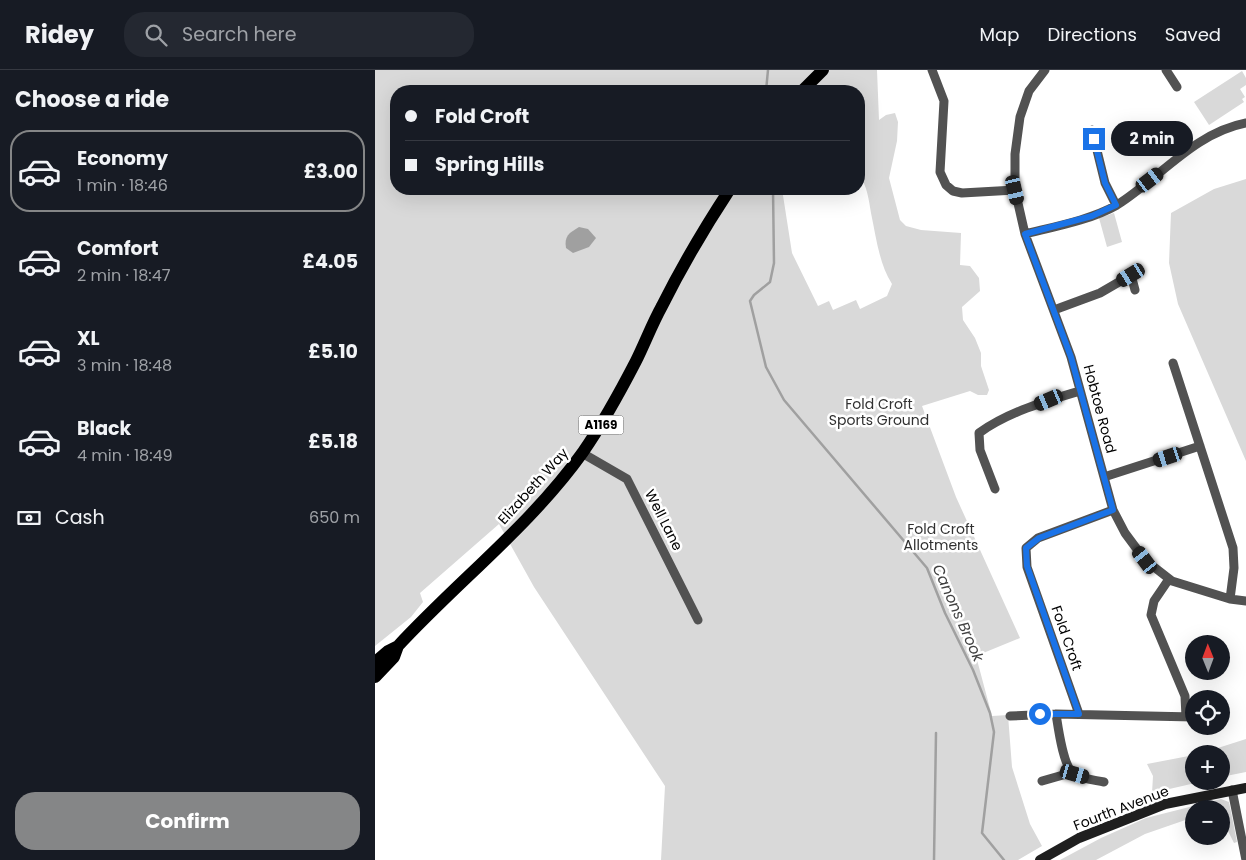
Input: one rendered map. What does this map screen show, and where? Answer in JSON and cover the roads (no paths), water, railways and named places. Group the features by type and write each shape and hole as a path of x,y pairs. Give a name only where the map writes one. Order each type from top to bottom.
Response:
{"main road":[{"path":"808,85 823,70"},
{"name":"Elizabeth Way","path":"375,662 388,651 398,646 553,490 582,453 609,413 661,307 704,228 726,195"},
{"name":"Elizabeth Way","path":"375,677 394,657 398,646"}],"street":[{"path":"932,70 944,101 940,172 946,185 962,193 1015,190"},
{"name":"Hobtoe Road","path":"1045,70 1029,91 1020,117 1015,154 1015,190 1025,234 1071,357 1113,510 1125,534 1145,560 1169,579 1198,590 1230,599 1246,601"},
{"path":"1166,70 1177,87"},
{"path":"1025,234 1092,216 1116,205 1205,139 1235,125 1246,123"},
{"path":"1091,130 1105,183 1116,205"},
{"path":"1054,310 1100,294 1131,275 1135,290"},
{"path":"1173,363 1233,548 1234,568 1230,599"},
{"path":"995,489 980,450 979,433 992,424 1040,404 1080,391"},
{"path":"1104,477 1200,446"},
{"name":"Well Lane","path":"582,453 627,479 698,620"},
{"name":"Fold Croft","path":"1079,714 1027,566 1026,548 1039,538 1113,510"},
{"path":"1169,579 1154,601 1151,615 1185,696"},
{"path":"1056,714 1064,753 1070,770 1075,774 1105,782"},
{"path":"1010,716 1079,714 1185,717"},
{"path":"1042,781 1063,775 1070,770"},
{"name":"Fourth Avenue","path":"1040,860 1079,838 1165,804 1246,788"},
{"path":"1232,790 1246,860"}],"waterway":[{"name":"Canons Brook","path":"767,85 768,70"},
{"name":"Canons Brook","path":"773,195 774,263 770,282 754,295 750,301 766,367 784,400 927,568 945,613 973,670 990,713 994,732 982,833 1004,860"},
{"path":"934,860 936,733"}],"park label":[{"name":"Fold Croft Sports Ground","path":"879,412"},
{"name":"Fold Croft Allotments","path":"941,538"}]}
